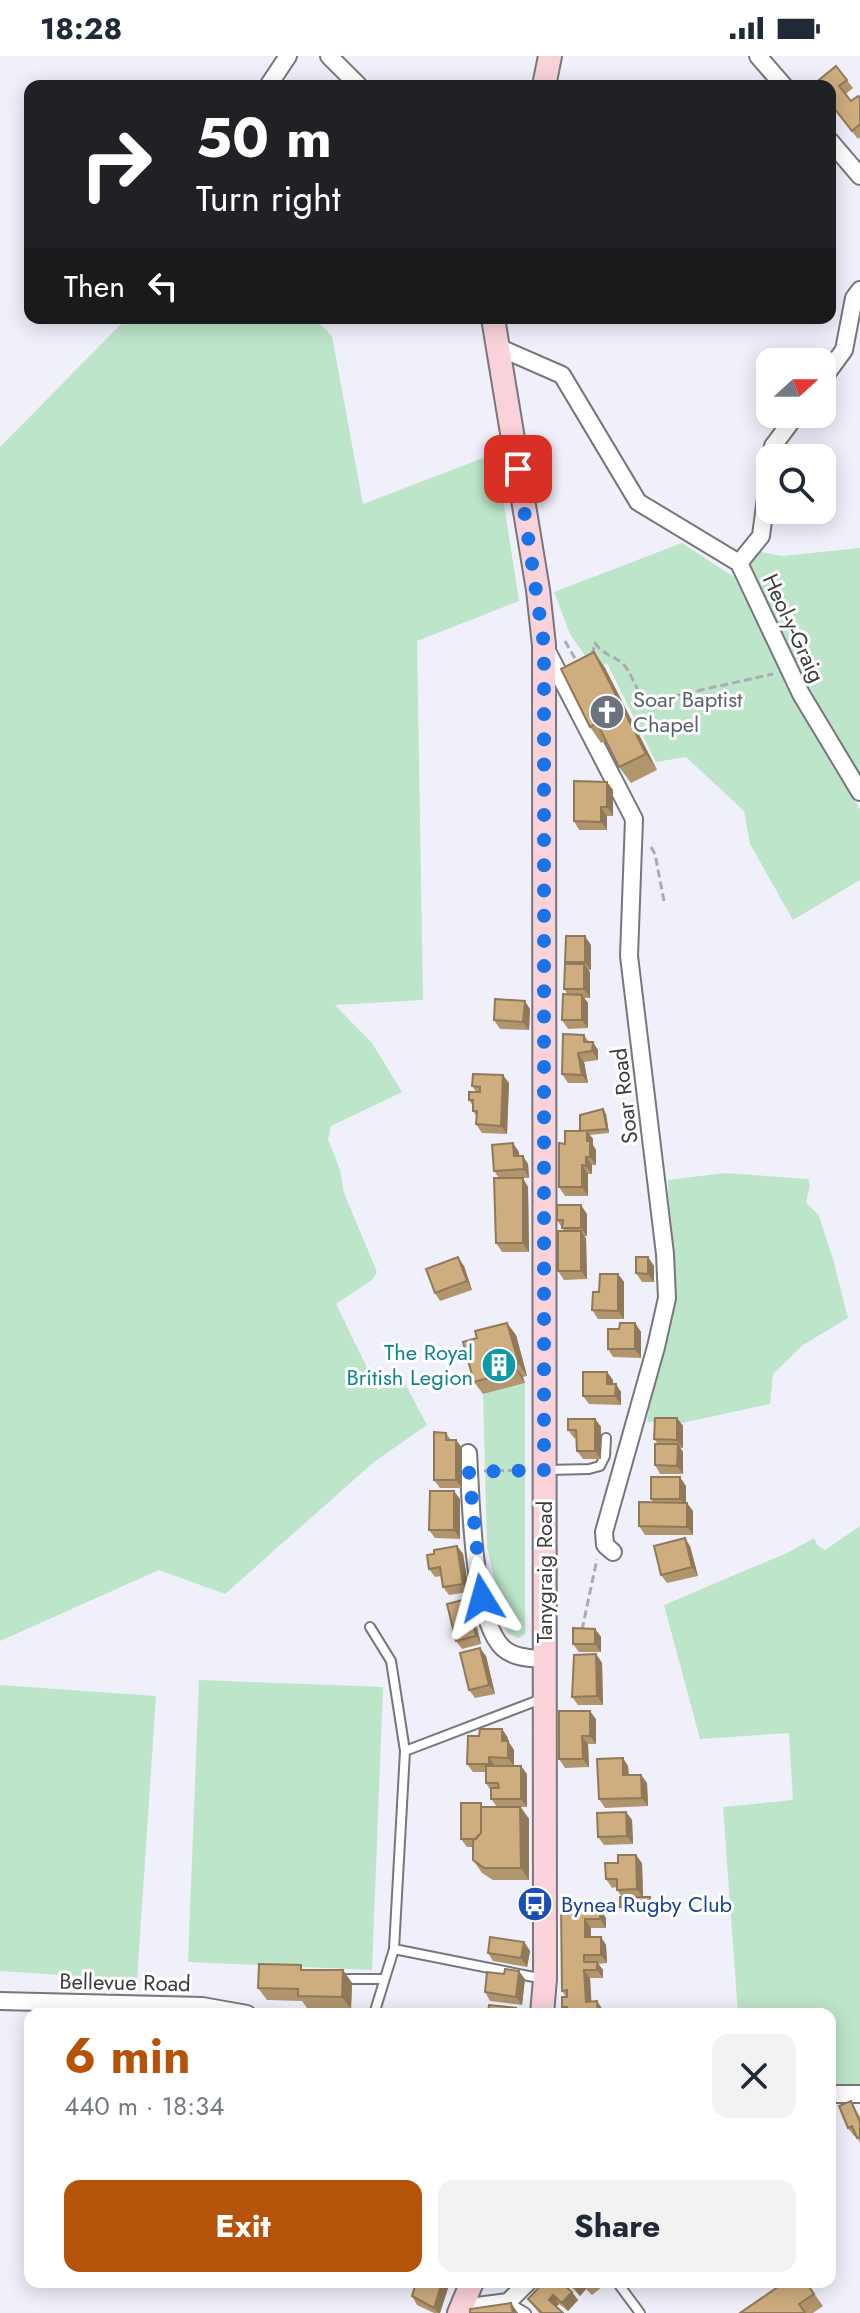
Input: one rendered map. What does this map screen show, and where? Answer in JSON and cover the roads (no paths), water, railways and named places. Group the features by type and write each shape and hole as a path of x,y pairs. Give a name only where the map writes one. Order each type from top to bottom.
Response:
{"main road":[{"path":"545,80 550,56"},
{"name":"Tanygraig Road","path":"494,324 538,590 544,645 545,1979 543,2008"},
{"path":"460,2310 469,2288"}],"street":[{"path":"272,80 288,56"},
{"path":"329,56 353,80"},
{"path":"758,56 779,80"},
{"path":"836,148 860,176"},
{"path":"836,361 844,350 854,298 860,290"},
{"name":"Heol-y-Graig","path":"498,347 562,375 638,502 739,563 796,697 860,792"},
{"path":"739,563 761,536 763,524"},
{"name":"Soar Road","path":"544,645 634,819 629,956 665,1254 667,1298 604,1532 605,1545 613,1552"},
{"path":"468,1453 477,1569 491,1633 504,1649 520,1657 544,1659"},
{"name":"Bellevue Road","path":"0,2001 213,2008"},
{"path":"836,2094 860,2094"},
{"path":"460,2310 508,2302 522,2288"}],"lane":[{"path":"544,1470 600,1466 605,1456 606,1438"},
{"path":"370,1627 391,1661 405,1751 394,1949 376,2008"},
{"path":"405,1751 544,1698"},
{"path":"394,1949 545,1979"},
{"path":"337,1979 384,1979"},
{"path":"621,2288 640,2313"},
{"path":"508,2302 526,2313"}],"place":[{"name":"Soar Baptist Chapel","path":"607,712"},
{"name":"The Royal British Legion","path":"499,1365"},
{"name":"Bynea Rugby Club","path":"535,1904"}]}
